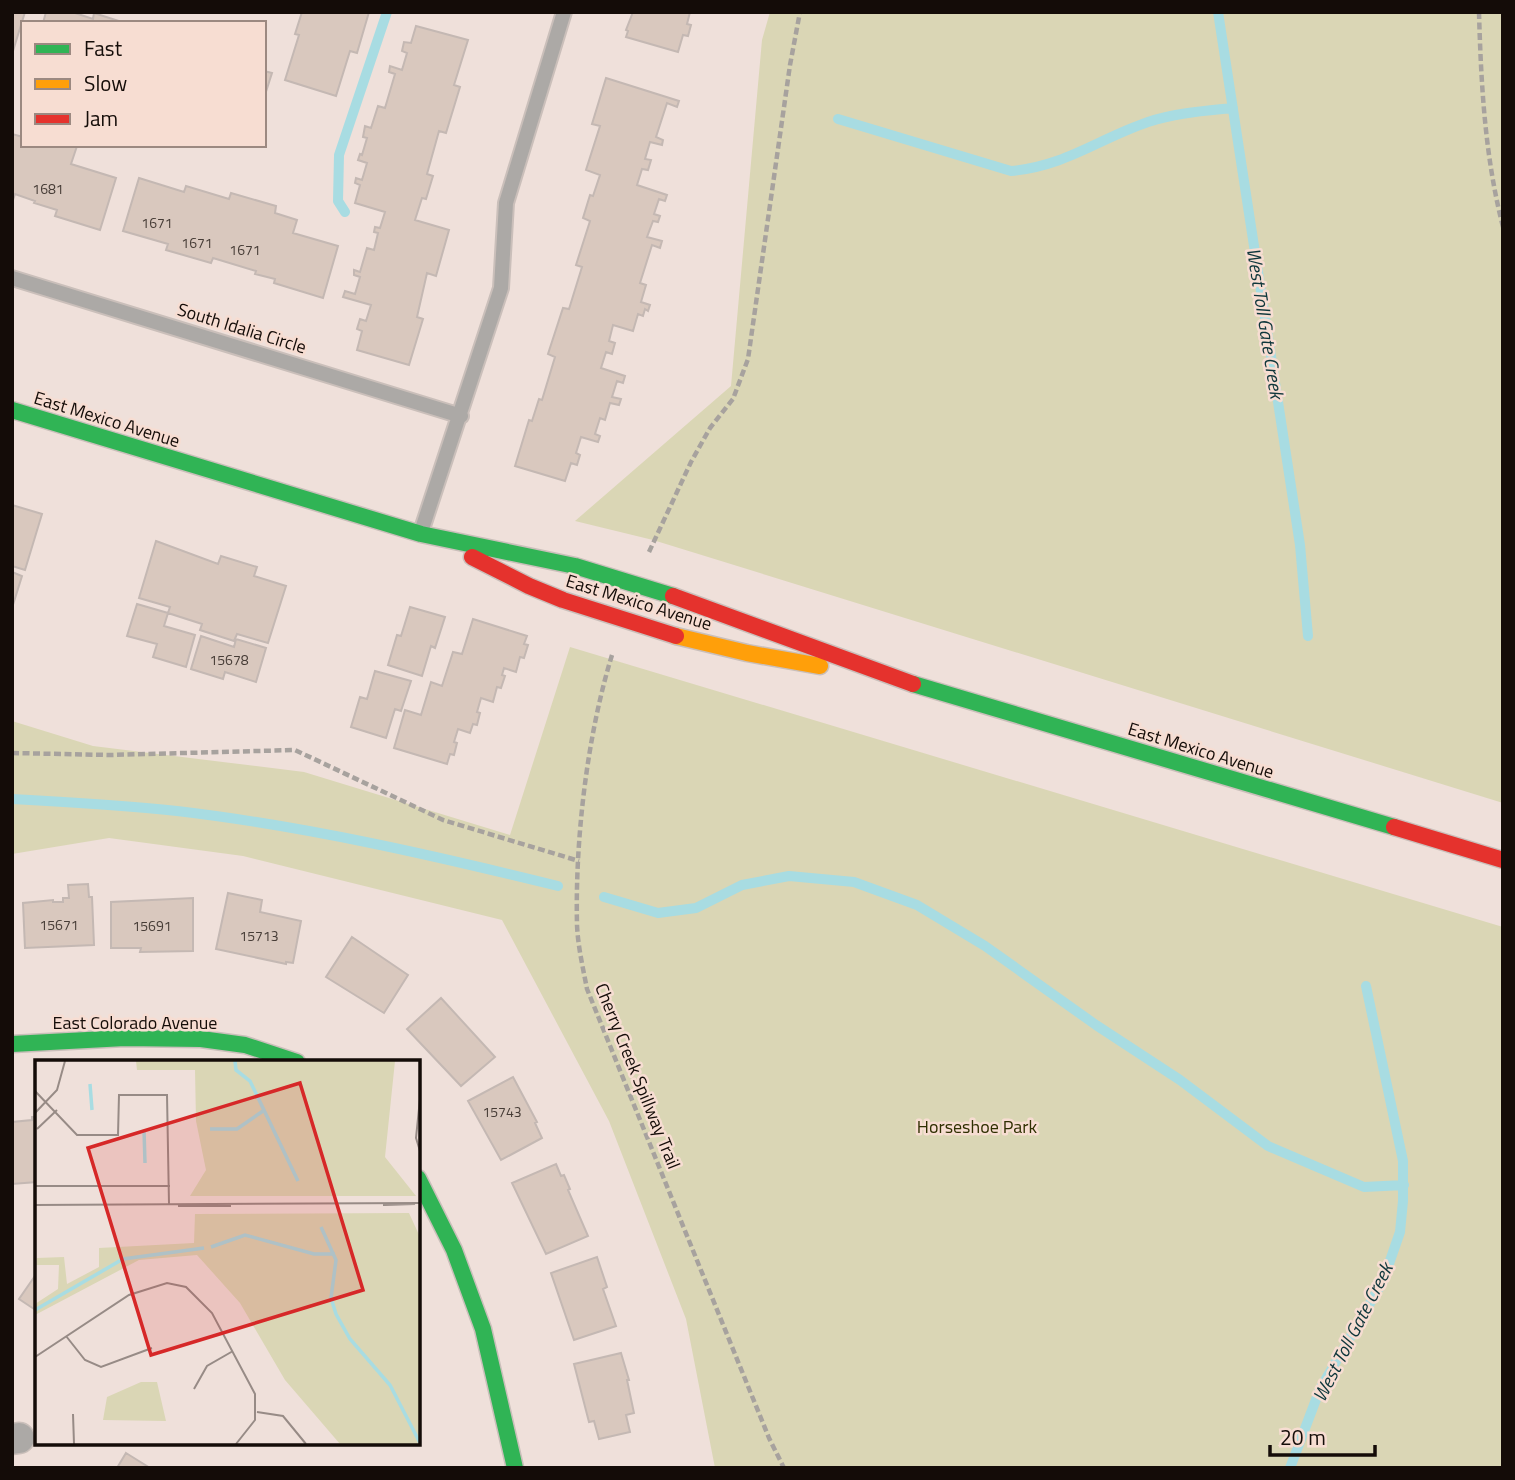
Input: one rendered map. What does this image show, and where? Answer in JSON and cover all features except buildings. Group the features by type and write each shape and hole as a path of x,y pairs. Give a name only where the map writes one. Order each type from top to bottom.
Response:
{"street":[{"name":"East Mexico Avenue","path":"12,410 427,535 543,558 685,599 888,676 1503,860"},
{"name":"East Mexico Avenue","path":"427,535 527,585 563,600 637,624 742,653 888,676"},
{"name":"East Colorado Avenue","path":"12,1044 125,1038 201,1039 245,1045 291,1060"},
{"path":"420,1182 454,1250 483,1329 515,1468"}],"lane":[{"path":"427,535 442,466 461,416 501,288 506,203 564,12"},
{"name":"South Idalia Circle","path":"12,278 461,416"}],"path":[{"path":"648,556 653,540 691,462 710,428 733,399 748,359 800,12"},
{"path":"1479,12 1482,99 1493,188 1503,227"},
{"name":"Cherry Creek Spillway Trail","path":"613,651 599,695 589,753 579,861 577,926 587,989 769,1438 784,1468"},
{"path":"12,753 110,755 295,750 443,820 579,861"}],"green space":[{"path":"770,12 1503,12 1503,803 653,540 575,521 731,386 762,40"},
{"name":"Horseshoe Park","path":"570,647 1503,927 1503,1468 715,1468 686,1319 609,1121 502,920 243,856 109,838 12,854 12,721 93,746 304,772 510,835"}],"waterway":[{"path":"345,212 338,201 339,155 387,12"},
{"name":"West Toll Gate Creek","path":"1218,12 1300,545 1308,636"},
{"path":"838,119 1011,171 1049,164 1158,119 1233,108"},
{"path":"12,799 156,809 225,817 321,833 558,886"},
{"path":"604,897 658,913 696,908 742,885 789,876 854,882 917,905 985,946 1096,1025 1180,1080 1268,1146 1364,1187 1404,1185"},
{"name":"West Toll Gate Creek","path":"1290,1468 1320,1389 1383,1281 1400,1232 1403,1161 1366,986"}],"traffic: fast":[{"path":"12,410 421,534 575,566 673,596"},
{"path":"913,684 1394,827"},
{"path":"12,1044 125,1038 201,1039 245,1045 291,1060"},
{"path":"420,1182 454,1250 483,1329 515,1468"}],"traffic: slow":[{"path":"676,636 747,653 820,666"}],"traffic: jam":[{"path":"472,557 563,600 676,636"},
{"path":"673,596 913,684"},
{"path":"1394,827 1503,860"}]}
